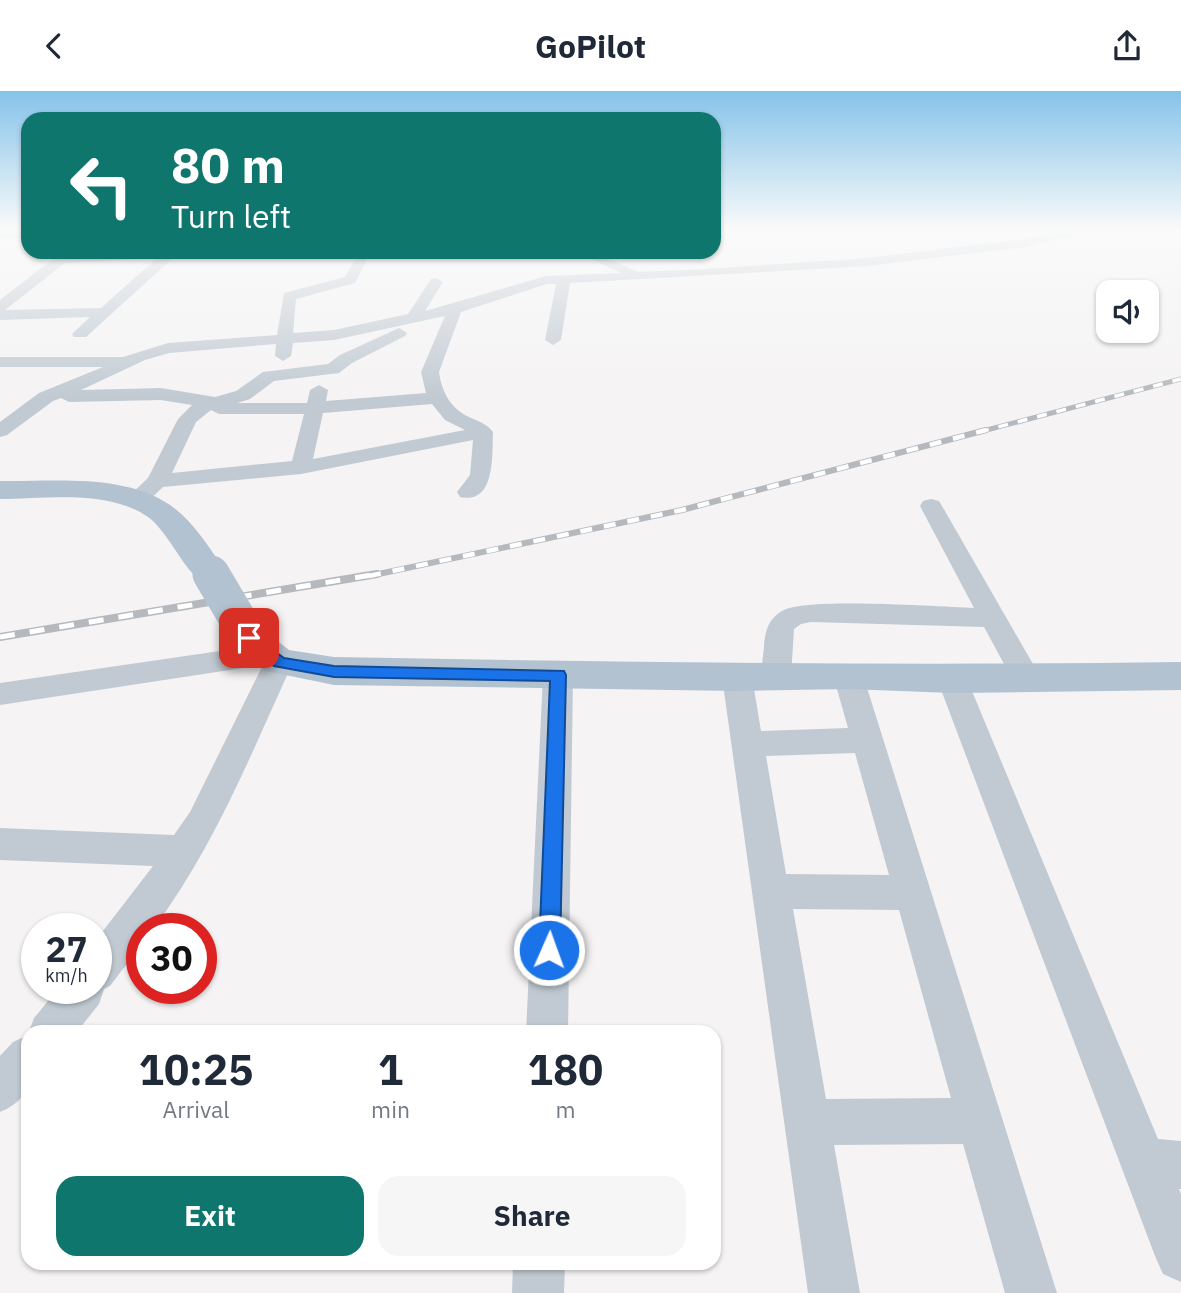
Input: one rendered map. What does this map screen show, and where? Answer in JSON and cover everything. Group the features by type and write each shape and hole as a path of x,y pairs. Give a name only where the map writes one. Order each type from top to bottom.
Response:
{"main road":[{"path":"0,490 111,494 147,490 266,652 334,671 757,677 848,675 952,679 1181,676"}],"street":[{"path":"0,307 26,286"},
{"path":"79,334 134,286"},
{"path":"280,374 287,339 289,296 329,286"},
{"path":"412,320 433,286"},
{"path":"0,431 41,400 153,351 195,344 334,335 449,311 522,286"},
{"path":"553,340 563,286"},
{"path":"147,490 188,419 208,405 243,395 261,379 280,374 323,372 449,311"},
{"path":"449,311 430,372 433,390 450,414 477,426 483,432 481,476 468,492"},
{"path":"0,315 105,312"},
{"path":"0,362 125,362"},
{"path":"301,468 323,372"},
{"path":"8,402 161,394 208,405 247,410 314,409 439,398"},
{"path":"147,490 352,460 483,432"},
{"path":"931,506 1026,678"},
{"path":"834,1293 748,744 757,677 778,638 781,625 793,616 811,613 993,618"},
{"path":"0,694 266,652 202,823 185,852 112,950"},
{"path":"547,1025 558,675"},
{"path":"848,675 1031,1293"},
{"path":"952,679 1162,1163 1181,1256"},
{"path":"748,744 866,740"},
{"path":"0,844 185,852"},
{"path":"772,891 912,893"},
{"path":"55,1025 72,1004"},
{"path":"0,1090 21,1065"},
{"path":"807,1122 980,1122"},
{"path":"538,1293 539,1270"}],"railway":[{"path":"979,432 1181,379"},
{"path":"369,576 682,510 986,430"},
{"path":"0,637 377,574"}],"route":[{"path":"249,638 279,662 334,671 558,675 549,950"}]}
